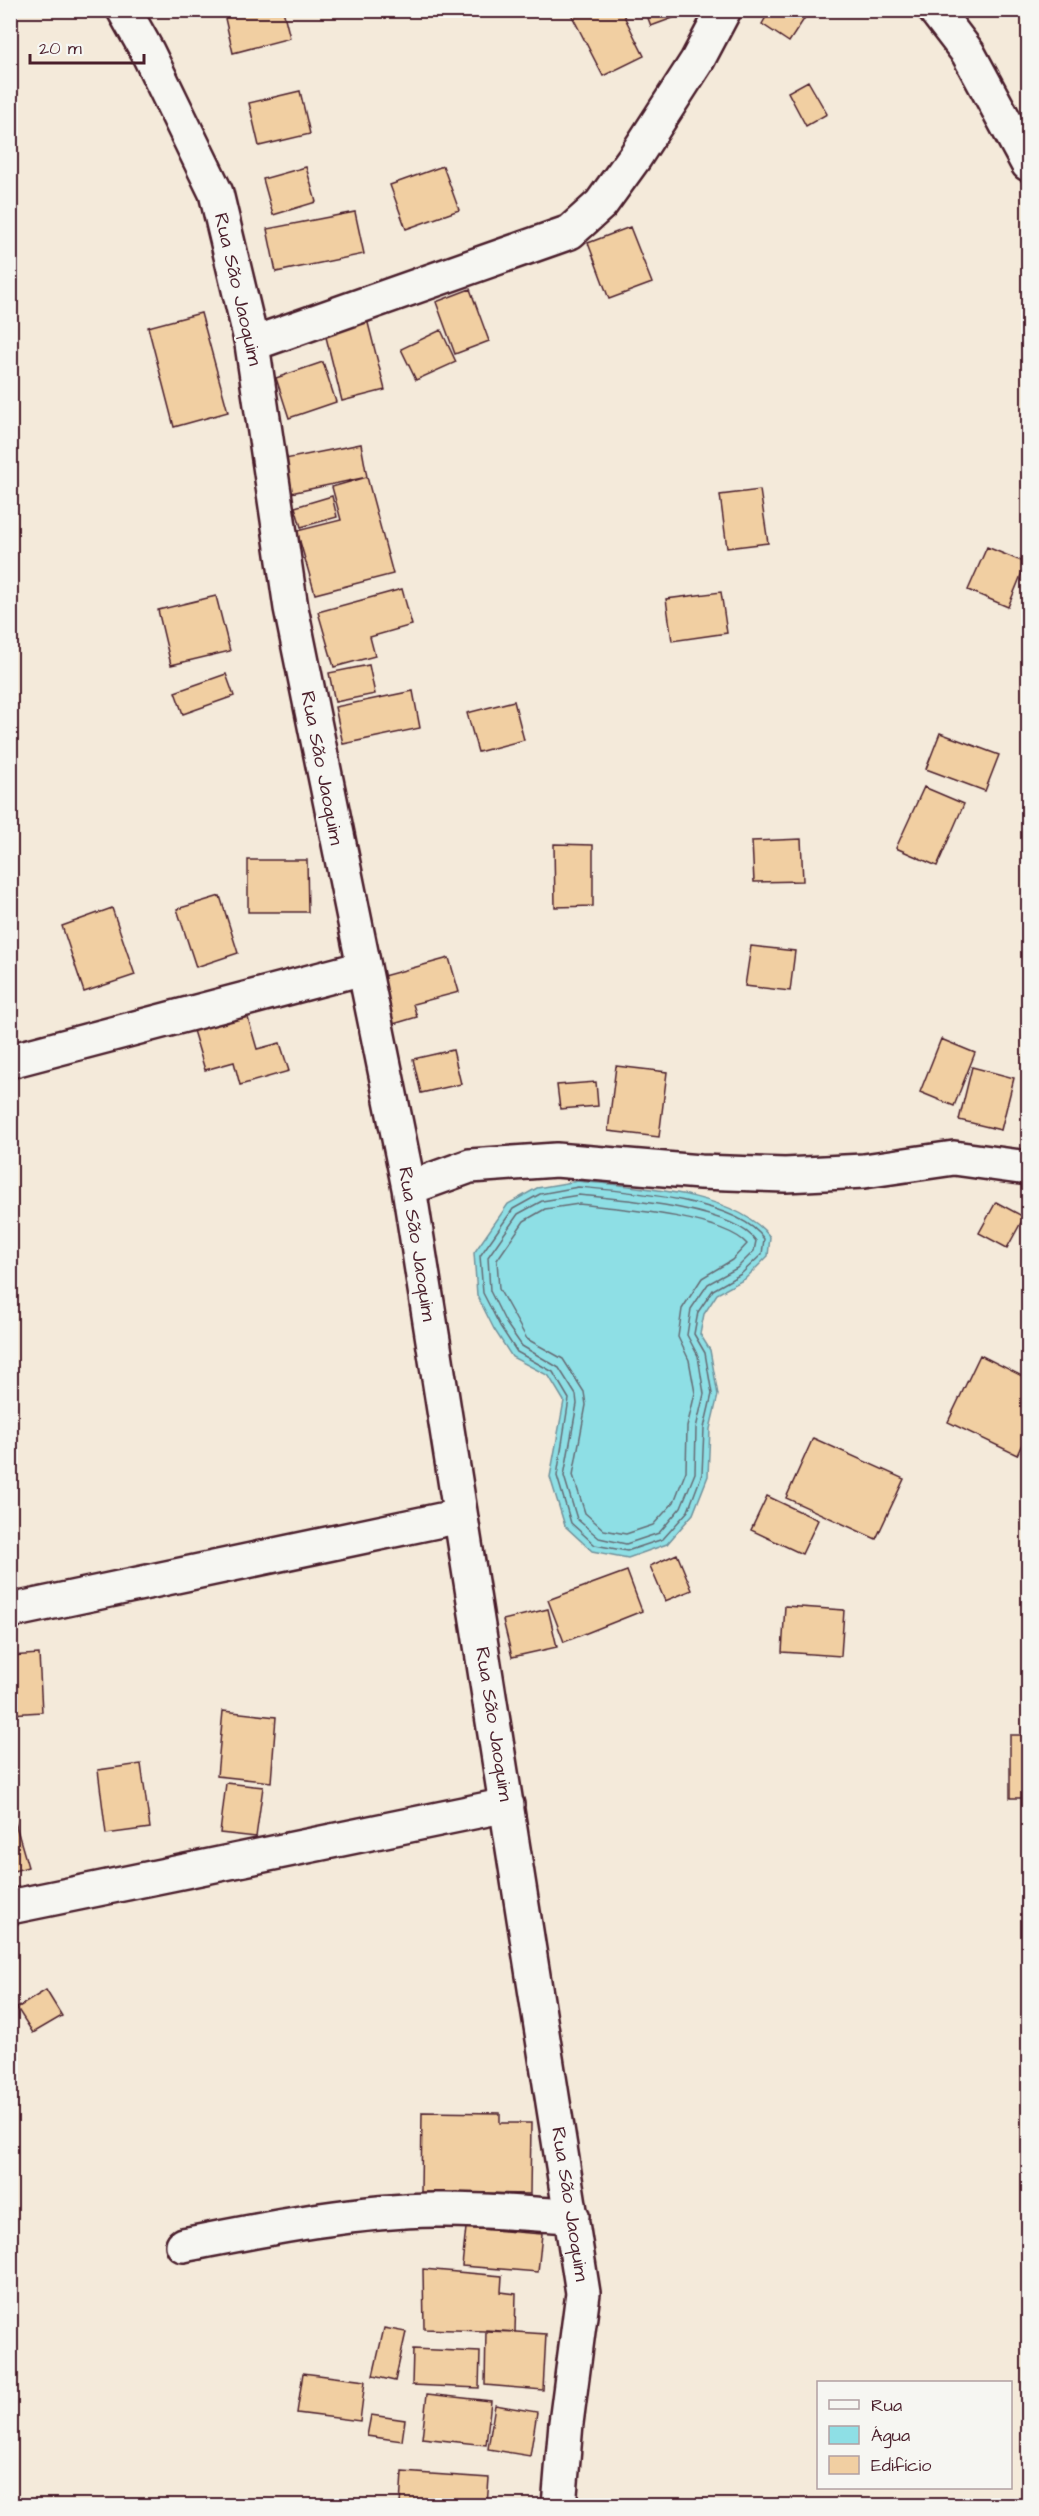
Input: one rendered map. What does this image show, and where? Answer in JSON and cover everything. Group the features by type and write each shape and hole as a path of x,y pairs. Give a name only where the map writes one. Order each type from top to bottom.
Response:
{"street":[{"name":"Rua São Jaoquim","path":"124,10 147,51 216,193 252,344 291,608 409,1188 583,2293 566,2423 559,2505"},
{"path":"252,344 570,232 601,204 635,157 698,62 724,10"},
{"path":"935,10 968,54 1029,164"},
{"path":"10,1061 363,968"},
{"path":"409,1188 470,1166 556,1160 700,1172 785,1175 864,1172 954,1158 1029,1168"},
{"path":"10,1611 460,1516"},
{"path":"10,1907 507,1805"},
{"path":"183,2245 324,2218 392,2212 437,2210 572,2216"}],"water":[{"path":"578,1181 654,1189 708,1201 733,1210 754,1222 770,1237 768,1256 745,1279 717,1294 704,1314 700,1334 710,1350 718,1395 710,1429 708,1476 693,1514 667,1544 628,1558 592,1551 565,1526 550,1477 564,1401 549,1376 512,1357 494,1329 477,1295 474,1253 508,1204 537,1188"}],"building":[{"path":"238,10 283,10 290,38 233,53 224,14"},
{"path":"569,10 621,10 644,56 603,76"},
{"path":"645,10 688,10 689,12 651,26"},
{"path":"770,10 810,10 789,42 762,24"},
{"path":"808,81 827,114 806,126 788,92"},
{"path":"300,91 310,134 259,146 249,103"},
{"path":"443,166 459,210 406,229 390,185"},
{"path":"306,167 316,202 273,215 263,179"},
{"path":"355,212 364,254 276,272 267,229"},
{"path":"630,227 652,283 609,299 588,243"},
{"path":"470,289 489,341 455,354 436,302"},
{"path":"201,313 228,412 174,427 148,327"},
{"path":"367,319 385,390 342,401 324,329"},
{"path":"441,330 456,362 416,380 401,349"},
{"path":"323,362 336,402 289,418 276,378"},
{"path":"361,444 367,477 286,494 280,460"},
{"path":"367,477 393,574 315,594 297,531 341,520 332,487"},
{"path":"760,490 768,543 727,548 720,495"},
{"path":"332,496 337,517 301,527 295,507"},
{"path":"987,547 1026,563 1008,607 968,590"},
{"path":"402,589 412,625 370,637 375,656 334,667 318,612"},
{"path":"721,592 727,633 672,641 666,599"},
{"path":"216,596 230,651 171,665 158,610"},
{"path":"369,665 375,694 335,702 329,673"},
{"path":"226,674 234,696 183,714 175,692"},
{"path":"413,691 420,728 343,744 335,707"},
{"path":"514,701 524,740 478,752 467,713"},
{"path":"940,733 999,755 985,791 926,769"},
{"path":"924,787 964,804 937,866 896,848"},
{"path":"801,839 803,881 754,882 752,841"},
{"path":"554,844 593,845 593,906 555,907"},
{"path":"248,860 307,860 308,912 248,912"},
{"path":"220,896 238,953 196,967 177,909"},
{"path":"112,908 135,975 84,992 62,926"},
{"path":"751,946 795,951 790,991 745,986"},
{"path":"449,958 459,992 413,1004 417,1017 390,1025 376,978"},
{"path":"246,1011 257,1049 280,1043 289,1071 240,1085 234,1062 205,1070 192,1027"},
{"path":"941,1039 975,1053 954,1106 920,1092"},
{"path":"453,1050 461,1084 421,1093 413,1059"},
{"path":"616,1066 667,1072 659,1137 608,1131"},
{"path":"972,1067 1014,1078 1001,1130 959,1120"},
{"path":"596,1082 598,1106 560,1109 557,1085"},
{"path":"996,1202 1024,1217 1007,1248 979,1233"},
{"path":"980,1355 1028,1379 1028,1431 1017,1455 948,1422"},
{"path":"813,1438 904,1479 876,1539 786,1498"},
{"path":"767,1496 818,1520 802,1554 751,1530"},
{"path":"677,1554 692,1590 665,1601 650,1566"},
{"path":"627,1571 642,1611 564,1642 548,1600"},
{"path":"785,1606 844,1610 841,1656 782,1652"},
{"path":"548,1609 557,1647 512,1657 503,1620"},
{"path":"39,1654 42,1712 10,1714 10,1656"},
{"path":"223,1711 276,1717 271,1782 217,1776"},
{"path":"1010,1735 1028,1735 1028,1798 1010,1798"},
{"path":"141,1764 150,1828 106,1834 98,1770"},
{"path":"226,1783 263,1787 256,1837 220,1833"},
{"path":"10,1805 28,1867 10,1872"},
{"path":"46,1990 62,2016 33,2033 17,2008"},
{"path":"422,2112 500,2113 500,2123 531,2123 530,2194 421,2192"},
{"path":"466,2228 542,2234 538,2272 462,2266"},
{"path":"423,2269 502,2276 501,2292 516,2294 515,2332 424,2329"},
{"path":"384,2328 406,2332 395,2381 373,2376"},
{"path":"486,2330 546,2334 543,2390 485,2385"},
{"path":"413,2349 480,2352 479,2388 412,2385"},
{"path":"303,2373 365,2381 360,2421 297,2413"},
{"path":"427,2394 491,2401 486,2445 422,2438"},
{"path":"495,2405 537,2412 530,2456 488,2449"},
{"path":"371,2415 405,2420 402,2441 367,2436"},
{"path":"402,2472 489,2478 487,2506 400,2506"}]}
